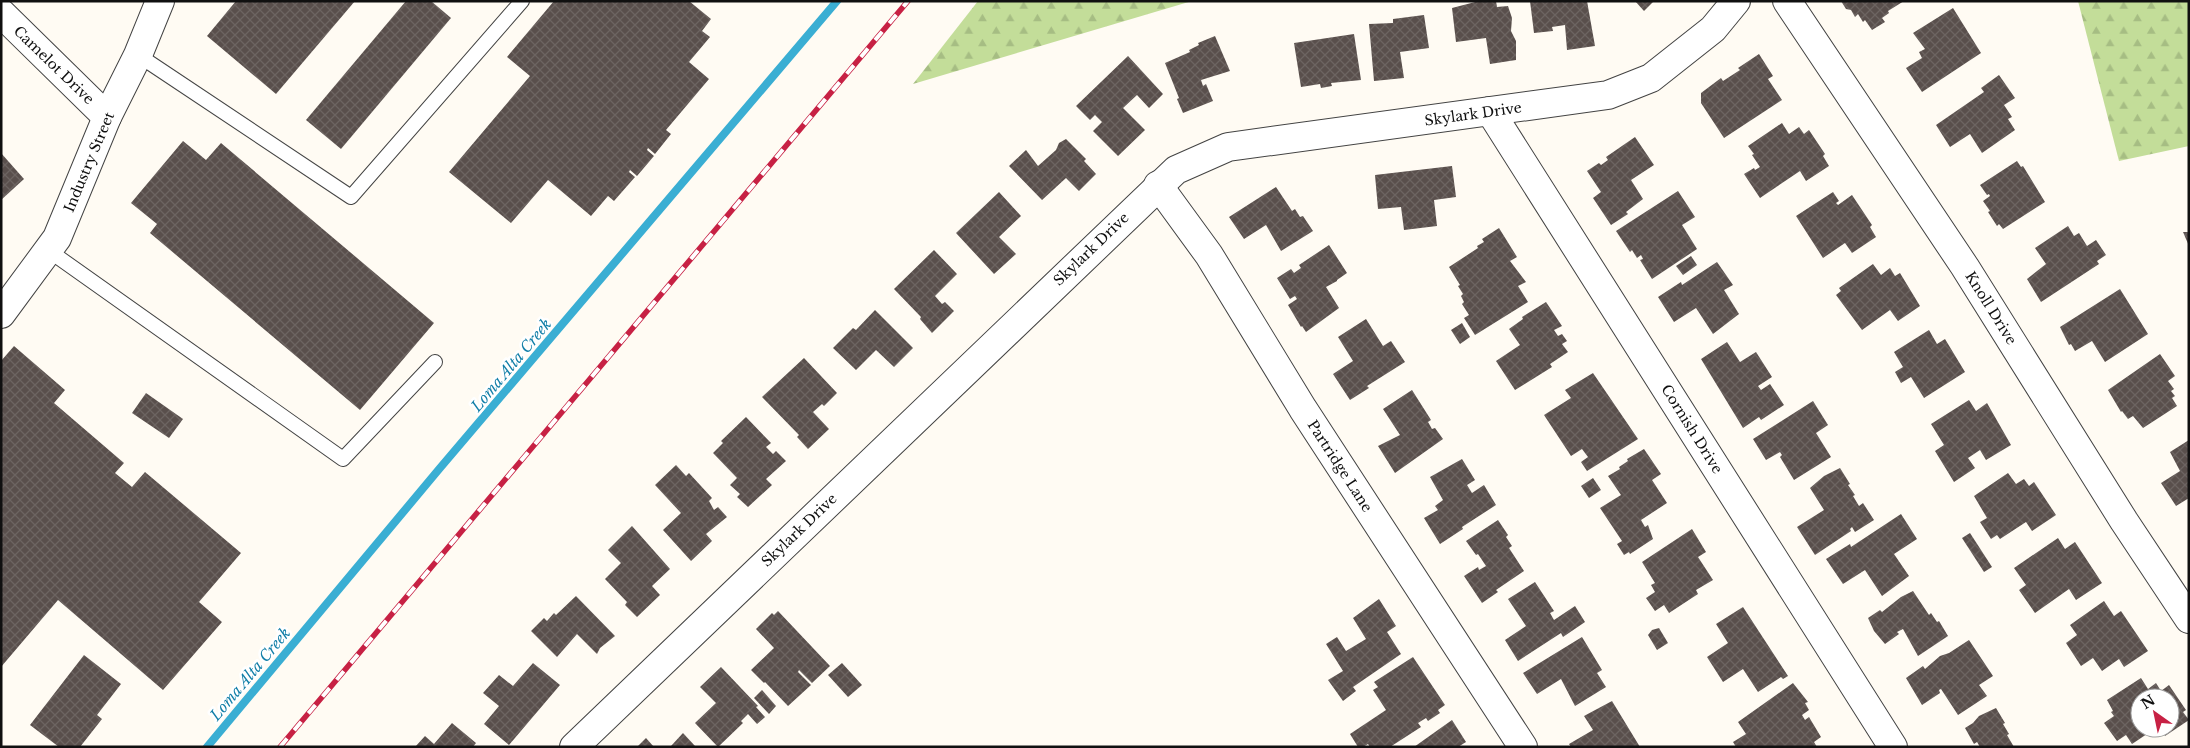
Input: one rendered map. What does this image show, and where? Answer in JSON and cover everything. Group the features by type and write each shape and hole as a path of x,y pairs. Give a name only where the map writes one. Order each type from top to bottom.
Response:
{"street":[{"name":"Industry Street","path":"1,314 57,238 160,1"},
{"name":"Skylark Drive","path":"574,747 1158,185 1176,170 1228,147 1608,94 1651,78 1713,28 1736,1"},
{"name":"Knoll Drive","path":"1787,1 1965,267 2124,521 2189,619"},
{"name":"Camelot Drive","path":"1,13 108,117"},
{"name":"Cornish Drive","path":"1490,111 1893,747"},
{"name":"Partridge Lane","path":"1158,185 1209,255 1303,409 1523,747"}],"lane":[{"path":"138,55 351,197 522,1"},
{"path":"48,250 343,459 435,362"}],"green space":[{"path":"978,1 1192,1 913,84"},
{"path":"2078,1 2189,1 2189,146 2119,161"}],"building":[{"path":"236,1 355,1 276,94 207,36"},
{"path":"406,1 431,1 451,18 341,149 306,120"},
{"path":"554,1 689,1 711,19 702,31 710,37 689,62 709,79 666,130 671,134 655,154 648,148 647,150 654,156 637,176 630,170 629,172 635,177 614,201 608,196 591,216 548,180 511,223 449,172 530,76 507,57"},
{"path":"1479,1 1496,1 1497,7 1508,6 1512,18 1511,31 1516,41 1516,60 1490,64 1486,38 1456,42 1452,8"},
{"path":"1530,1 1587,1 1595,46 1567,50 1565,25 1552,27 1553,31 1534,33"},
{"path":"1635,1 1654,1 1644,11"},
{"path":"1841,1 1904,1 1888,11 1889,13 1882,18 1885,22 1872,30 1865,20 1863,22 1858,14 1855,17 1851,10 1846,9"},
{"path":"1953,8 1981,53 1922,92 1906,68 1922,58 1919,52 1925,49 1913,33"},
{"path":"1424,15 1429,48 1400,52 1404,78 1374,81 1369,24 1393,23 1393,19"},
{"path":"1354,34 1361,80 1331,83 1332,86 1321,88 1320,84 1301,87 1294,43"},
{"path":"1215,36 1230,71 1201,80 1203,86 1206,84 1213,101 1183,113 1165,63 1190,52 1189,50 1199,45 1198,43"},
{"path":"1759,54 1773,76 1768,79 1782,100 1724,138 1701,103 1701,93 1721,78 1723,81 1740,70 1738,68"},
{"path":"1128,56 1163,94 1149,108 1137,95 1123,108 1145,130 1118,156 1093,131 1102,122 1095,115 1090,120 1076,106"},
{"path":"1999,75 2015,98 2004,105 2012,117 2008,119 2015,130 1982,153 1970,134 1950,147 1936,125 1984,92 1981,88"},
{"path":"1782,123 1789,134 1799,127 1804,134 1809,130 1825,154 1823,156 1829,166 1806,181 1800,171 1760,198 1744,174 1760,167 1748,146"},
{"path":"1635,137 1654,165 1631,180 1643,199 1626,212 1628,214 1611,225 1593,198 1601,192 1587,171 1599,163 1601,165 1608,160 1606,157"},
{"path":"1066,139 1086,159 1084,161 1096,174 1079,191 1066,178 1042,200 1009,166 1026,150 1038,166 1056,150 1059,143"},
{"path":"183,141 206,160 221,143 434,323 360,410 150,233 157,224 131,203"},
{"path":"1,153 24,179 1,200"},
{"path":"2017,161 2021,167 2023,166 2045,202 2003,229 1999,224 1997,226 1988,212 1990,211 1983,201 1990,196 1989,194 1987,195 1980,185"},
{"path":"1452,166 1456,197 1434,200 1437,226 1404,230 1401,207 1378,209 1375,175"},
{"path":"1276,187 1292,211 1295,209 1300,217 1303,216 1313,231 1281,251 1266,225 1244,239 1229,217"},
{"path":"1678,191 1695,217 1682,225 1697,249 1652,279 1640,260 1643,259 1641,255 1637,258 1632,250 1630,252 1616,231"},
{"path":"999,192 1021,216 999,237 1016,254 994,274 956,233"},
{"path":"1833,192 1839,201 1836,203 1838,205 1852,195 1872,225 1870,227 1876,237 1852,253 1845,243 1823,258 1796,216"},
{"path":"2068,226 2074,236 2079,233 2087,246 2096,240 2106,255 2097,261 2099,264 2041,302 2027,279 2046,264 2035,248"},
{"path":"1499,228 1517,257 1510,261 1526,282 1518,286 1528,302 1475,335 1464,318 1469,315 1462,304 1464,302 1461,296 1463,294 1449,267 1478,248 1477,246 1484,242 1482,239"},
{"path":"2183,232 2189,232 2189,246"},
{"path":"1329,245 1347,273 1326,287 1339,308 1306,332 1288,305 1297,299 1295,296 1290,299 1277,278 1291,269 1294,273 1301,268 1299,265"},
{"path":"934,250 957,274 935,296 942,304 945,302 954,311 932,333 920,319 921,317 894,289"},
{"path":"1691,256 1697,265 1683,275 1676,266"},
{"path":"1717,262 1733,285 1724,290 1739,314 1713,334 1696,308 1674,322 1658,297 1681,282 1682,285"},
{"path":"1873,264 1881,275 1890,268 1895,276 1900,273 1920,306 1898,321 1890,310 1862,330 1836,295 1841,291 1839,288"},
{"path":"2120,289 2148,334 2105,362 2092,341 2075,351 2071,344 2069,345 2060,327"},
{"path":"1546,302 1562,326 1554,330 1558,336 1562,334 1567,341 1562,344 1568,352 1550,364 1552,367 1515,390 1496,361 1520,345 1509,329 1523,319 1522,317"},
{"path":"875,310 913,348 894,367 876,350 856,370 833,348 853,328 856,330"},
{"path":"1366,319 1383,346 1391,341 1405,362 1367,386 1369,388 1350,400 1333,374 1353,361 1338,337"},
{"path":"1462,323 1470,337 1460,344 1451,330"},
{"path":"1929,330 1937,344 1945,339 1965,372 1924,398 1911,377 1901,383 1895,372 1903,367 1894,352"},
{"path":"1727,342 1740,362 1756,352 1772,377 1758,386 1761,390 1770,384 1784,405 1761,420 1759,417 1743,428 1701,359"},
{"path":"14,346 65,390 54,403 124,463 115,473 132,487 145,472 241,553 199,602 222,622 163,690 58,600 1,667 1,361"},
{"path":"2160,354 2175,376 2168,381 2174,389 2171,391 2175,396 2172,398 2177,406 2143,428 2133,416 2128,419 2121,412 2108,390"},
{"path":"804,358 837,393 824,406 822,404 813,412 829,429 808,449 797,437 799,435 762,397"},
{"path":"1593,373 1638,439 1587,471 1581,462 1588,457 1582,449 1571,456 1544,415 1571,398 1565,390"},
{"path":"1412,390 1431,420 1428,422 1432,429 1435,428 1443,439 1395,473 1378,446 1400,435 1383,409"},
{"path":"146,393 183,419 169,438 132,413"},
{"path":"1969,400 1976,411 1987,403 2011,445 1986,460 1980,450 1968,458 1975,468 1954,482 1935,451 1944,445 1931,424"},
{"path":"1813,401 1828,425 1816,433 1831,457 1794,480 1780,457 1782,455 1780,452 1766,460 1753,439"},
{"path":"746,417 771,443 766,447 773,454 776,451 786,461 766,479 772,485 748,507 737,497 740,494 730,485 737,478 713,453 723,443 721,441"},
{"path":"2189,440 2189,498 2176,506 2161,483 2180,471 2170,452"},
{"path":"1644,449 1661,474 1652,480 1667,503 1641,520 1645,527 1648,525 1653,539 1630,554 1629,552 1624,555 1617,544 1622,541 1600,508 1621,495 1608,476 1620,469 1619,467 1628,461 1627,459"},
{"path":"1462,459 1475,480 1467,485 1472,493 1484,485 1496,505 1440,544 1424,518 1438,510 1435,506 1443,500 1430,477"},
{"path":"676,465 686,476 689,473 712,498 709,501 714,510 718,507 727,517 706,534 712,541 691,561 663,530 681,513 655,485"},
{"path":"1840,468 1850,484 1848,485 1855,495 1853,496 1859,506 1863,503 1874,520 1855,532 1852,527 1851,531 1815,555 1797,527 1824,510 1810,488 1824,476"},
{"path":"2008,473 2016,484 2024,479 2029,486 2034,482 2056,515 2032,531 2026,522 2000,539 1997,535 1991,539 1980,522 1987,518 1974,496"},
{"path":"1593,478 1601,490 1589,498 1581,486"},
{"path":"1901,514 1917,539 1894,554 1909,576 1882,596 1865,570 1843,584 1826,559 1850,544 1851,547"},
{"path":"1498,520 1508,535 1506,537 1512,546 1509,548 1524,571 1496,590 1498,592 1482,603 1464,576 1478,567 1479,570 1486,566 1466,541"},
{"path":"632,526 670,569 652,586 660,595 637,617 625,605 627,602 605,579 621,563 608,550"},
{"path":"1692,529 1706,552 1698,557 1713,580 1696,590 1698,594 1669,613 1664,605 1655,611 1646,598 1655,592 1651,585 1655,583 1642,562"},
{"path":"1970,533 1992,567 1984,572 1962,538"},
{"path":"2058,538 2065,549 2075,542 2102,583 2076,600 2069,589 2035,613 2019,590 2026,585 2014,568"},
{"path":"1535,582 1554,611 1550,613 1554,620 1575,606 1585,622 1563,637 1561,633 1518,661 1505,640 1526,626 1508,599"},
{"path":"1913,591 1929,615 1931,613 1937,622 1939,621 1948,636 1918,656 1903,629 1897,632 1899,634 1885,644 1874,631 1868,618 1880,610 1882,612 1901,597"},
{"path":"576,596 615,636 600,648 597,654 577,634 557,657 531,631 544,618 547,621 554,613 556,615"},
{"path":"1379,599 1396,626 1387,632 1401,654 1353,687 1356,691 1343,701 1328,680 1343,671 1326,644 1337,637 1346,651 1366,639 1353,618"},
{"path":"2104,601 2114,616 2121,611 2148,651 2124,667 2119,659 2102,671 2093,658 2081,666 2066,643 2077,635 2070,625"},
{"path":"1743,607 1788,676 1783,679 1781,677 1758,692 1743,669 1723,682 1707,657 1728,643 1716,624"},
{"path":"778,611 830,666 812,683 799,670 798,672 811,685 788,706 751,670 774,648 756,629 772,613 774,615"},
{"path":"1659,628 1668,643 1657,650 1648,635 1652,630"},
{"path":"1582,637 1602,670 1597,673 1606,687 1575,706 1561,679 1537,694 1523,673"},
{"path":"1969,640 1993,676 1979,685 1987,696 1958,715 1941,689 1939,690 1940,693 1922,705 1906,678 1923,666 1925,669 1940,656 1949,653"},
{"path":"84,655 121,684 97,715 102,719 80,747 59,747 30,725"},
{"path":"1413,657 1445,705 1438,710 1440,713 1428,721 1426,718 1418,723 1421,727 1390,747 1370,747 1368,744 1358,747 1350,734 1386,710 1373,690 1378,687 1374,682"},
{"path":"533,663 560,685 509,745 484,724 499,706 483,693 499,675 513,686"},
{"path":"842,663 862,685 848,697 828,675"},
{"path":"721,667 758,706 756,707 765,717 757,724 748,714 741,721 743,723 718,747 695,723 716,703 700,687"},
{"path":"2141,678 2147,688 2130,688 2130,738 2141,738 2132,744 2126,735 2117,741 2104,723 2114,716 2107,700"},
{"path":"1793,683 1808,702 1805,703 1809,710 1802,715 1805,720 1809,717 1821,737 1814,742 1817,747 1736,747 1733,742 1746,734 1738,722"},
{"path":"2156,683 2159,688 2149,688"},
{"path":"762,690 776,706 769,714 754,698"},
{"path":"1612,701 1640,747 1571,747 1569,744 1593,730 1584,716"},
{"path":"2180,701 2186,710 2183,712 2189,720 2180,726"},
{"path":"1996,708 2005,723 2003,724 2009,734 2007,735 2014,747 1980,747 1977,742 1974,744 1965,728 1979,716"},
{"path":"1452,720 1466,742 1458,747 1414,747"},
{"path":"452,723 476,743 473,747 415,747 425,736 434,744"},
{"path":"683,733 696,747 671,746"},
{"path":"646,738 654,747 637,747"}],"waterway":[{"name":"Loma Alta Creek","path":"207,747 440,468 837,1"}],"railway":[{"path":"280,747 908,1"}]}
